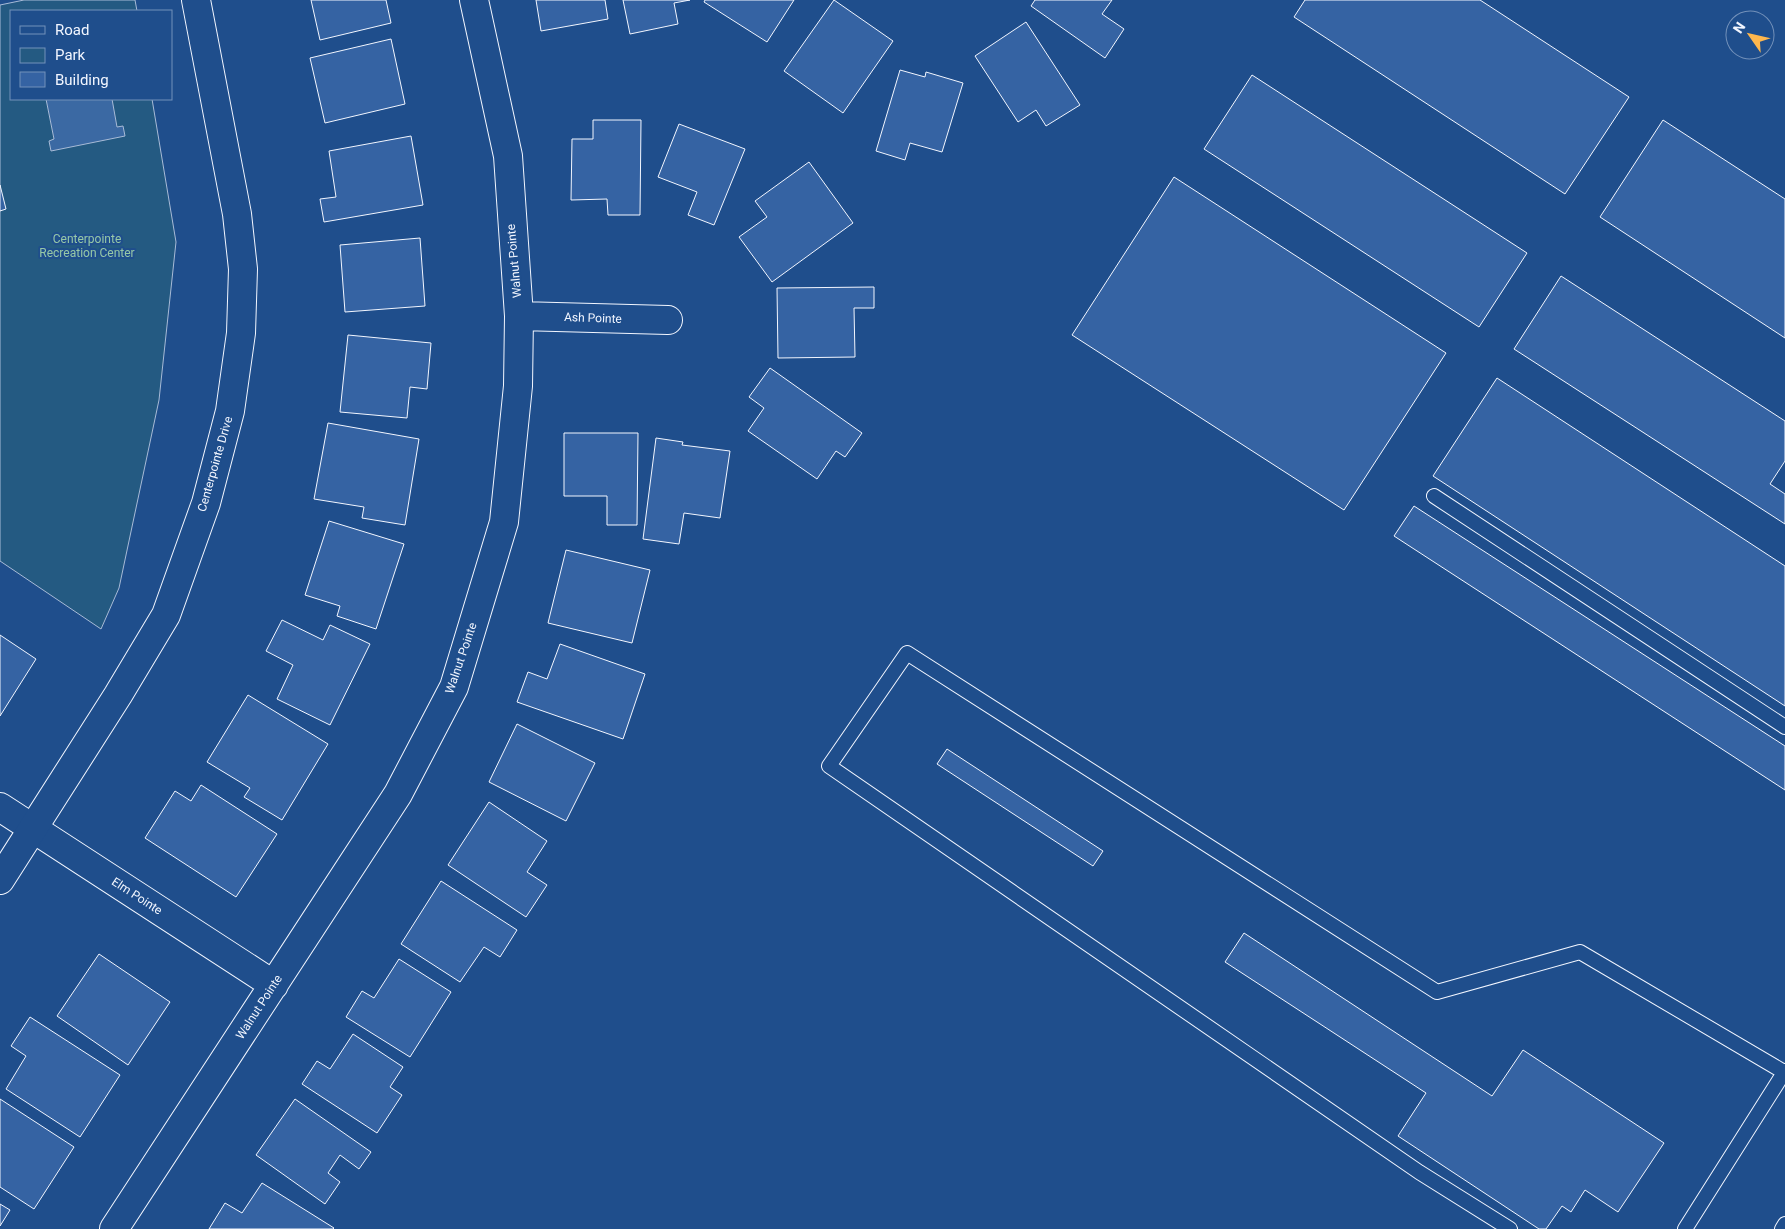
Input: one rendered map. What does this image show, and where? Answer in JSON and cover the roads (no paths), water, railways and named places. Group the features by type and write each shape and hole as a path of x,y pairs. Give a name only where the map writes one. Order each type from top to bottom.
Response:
{"street":[{"name":"Centerpointe Drive","path":"0,880 34,829 166,615 206,503 230,410 242,333 244,269 237,214 196,0"},
{"name":"Walnut Pointe","path":"114,1229 398,794 454,687 504,522 518,386 519,316 508,156 474,0"},
{"name":"Ash Pointe","path":"519,316 668,320"},
{"name":"Elm Pointe","path":"0,807 274,984"}],"lane":[{"path":"1434,496 1785,727"},
{"path":"1510,1229 1419,1172 829,766 907,652 1437,992 1580,952 1785,1072 1685,1229"},
{"path":"1782,1229 1785,1224"}],"park label":[{"name":"Centerpointe Recreation Center","path":"87,246"}]}
